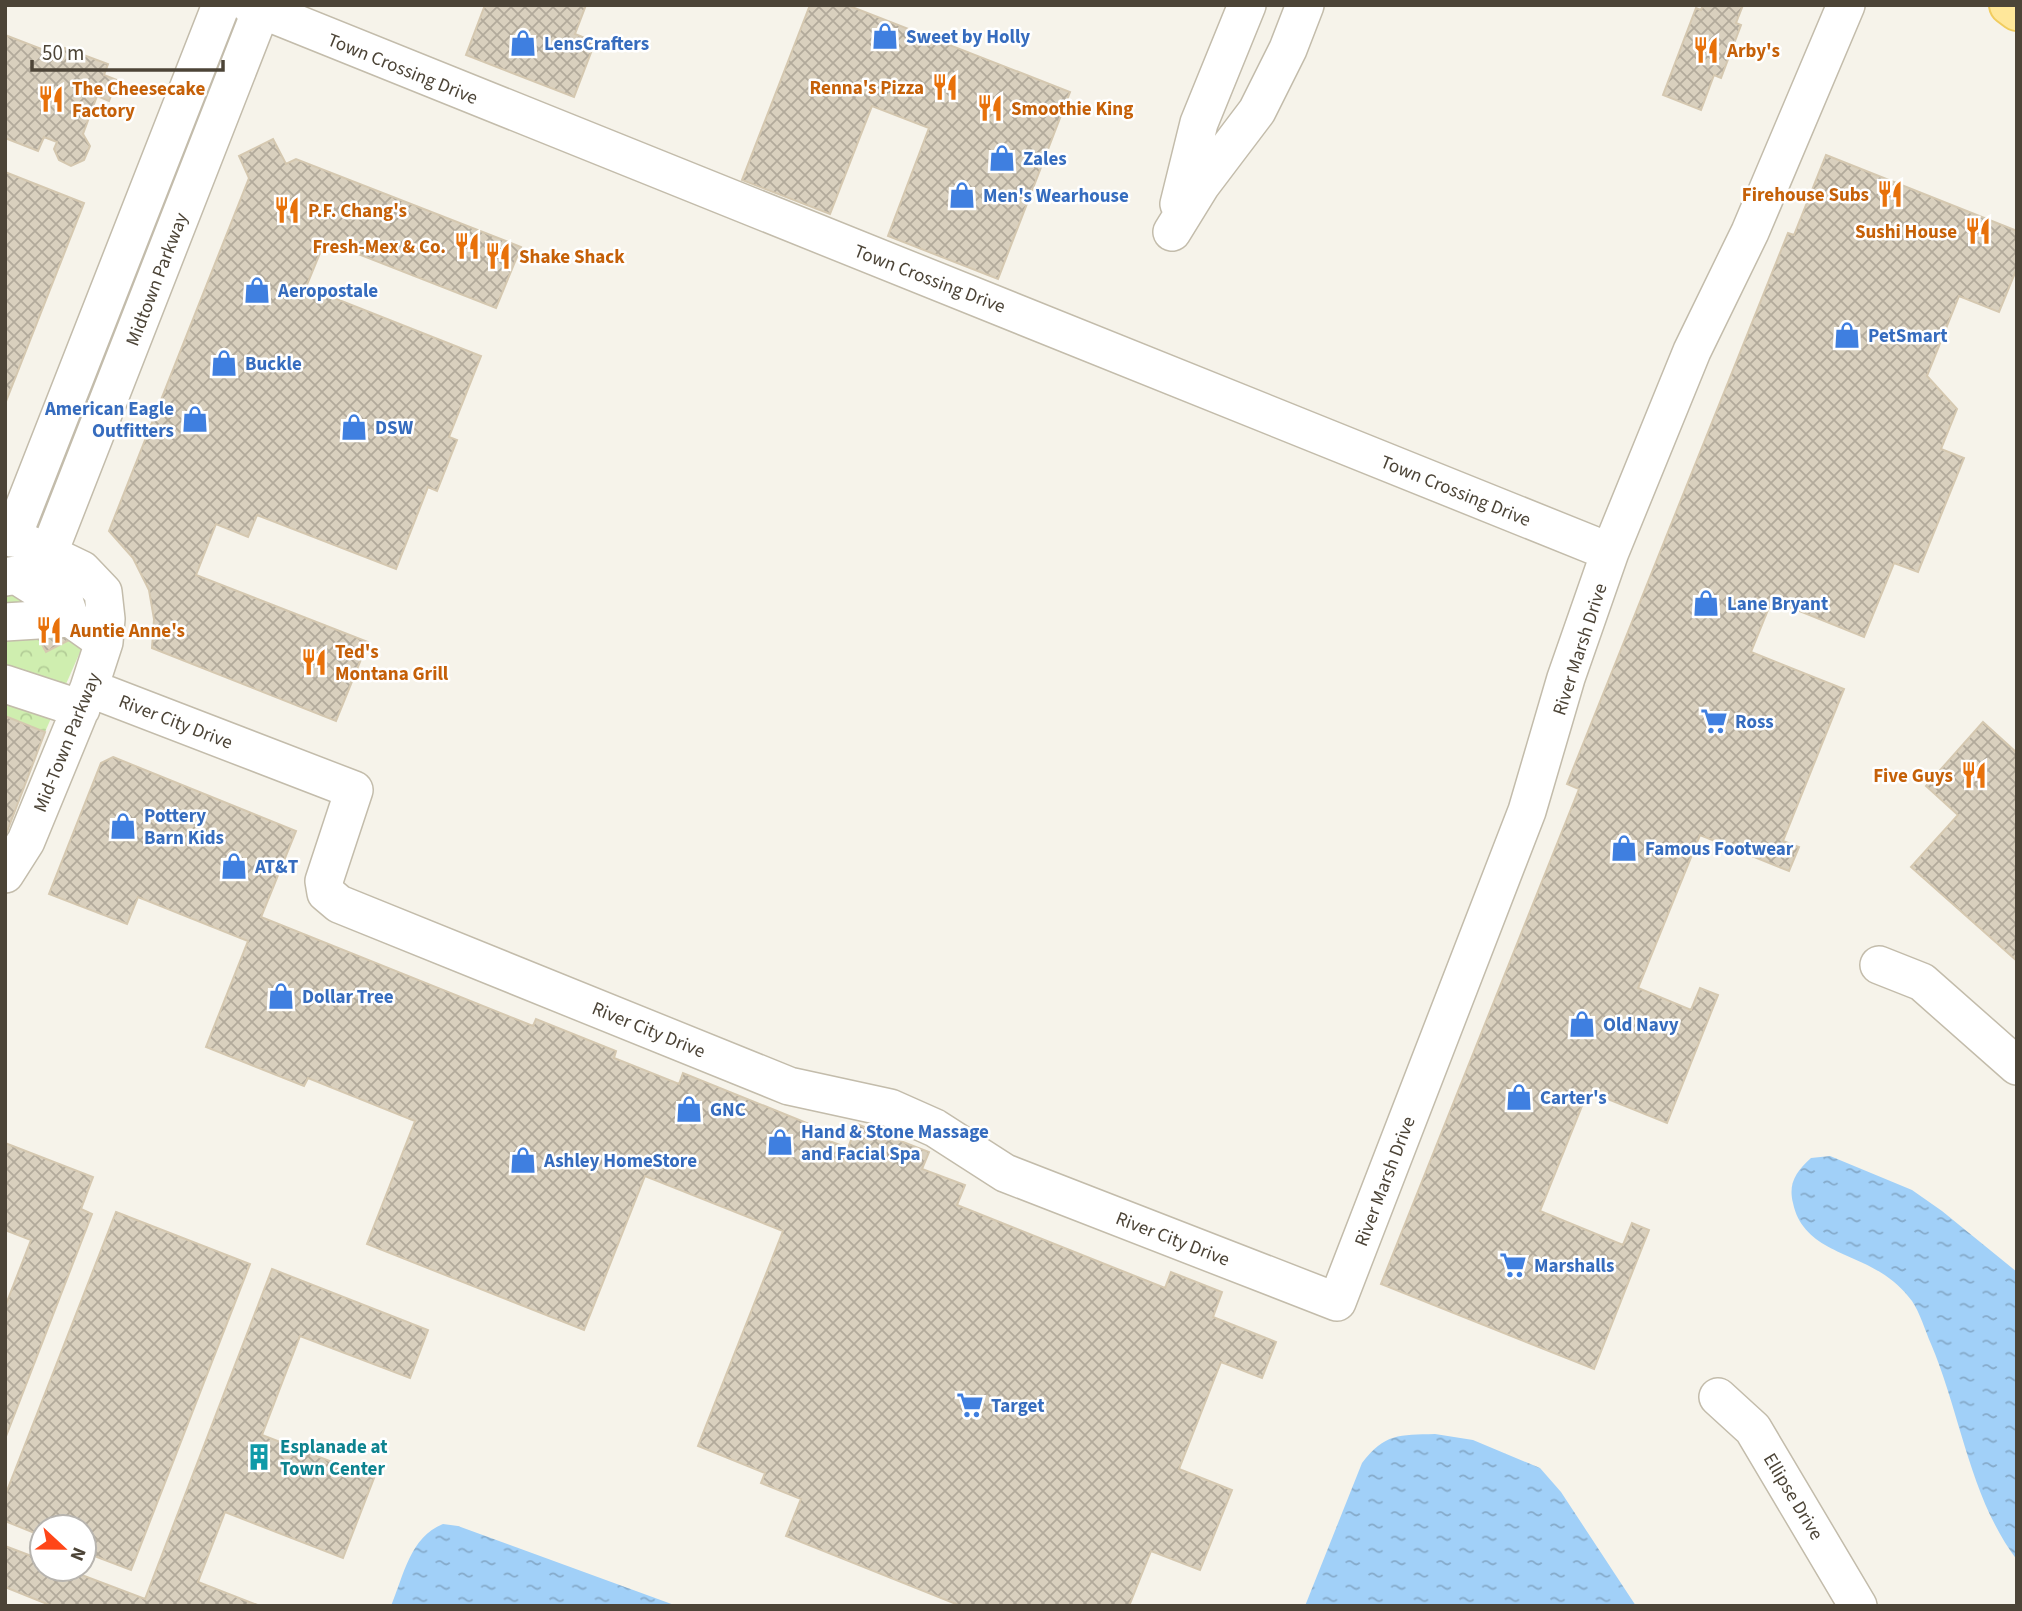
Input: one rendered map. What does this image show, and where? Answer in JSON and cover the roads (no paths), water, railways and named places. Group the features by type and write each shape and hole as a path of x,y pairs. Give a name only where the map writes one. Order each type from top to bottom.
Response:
{"main road":[{"path":"2009,5 2017,11"}],"street":[{"name":"Midtown Parkway","path":"9,537 221,5"},
{"path":"1247,5 1199,123 1172,232 1201,185 1257,111 1288,49 1305,5"},
{"name":"River Marsh Drive","path":"1337,1302 1527,811 1566,678 1610,552 1692,352 1750,232 1846,5"},
{"name":"Midtown Parkway","path":"49,552 258,7"},
{"name":"Town Crossing Drive","path":"258,7 1610,552"},
{"name":"Mid-Town Parkway","path":"5,874 26,841 85,698 104,642 103,593 72,595 49,552 9,537"},
{"path":"5,577 16,575 38,589 72,595"},
{"path":"5,622 72,595"},
{"path":"72,595 86,632 104,642"},
{"path":"5,684 85,698"},
{"name":"River City Drive","path":"85,698 354,790 327,865 324,881 326,893 340,904 789,1086 890,1108 935,1128 1004,1173 1337,1302"},
{"path":"1879,965 1922,982 2017,1066"},
{"name":"Ellipse Drive","path":"1718,1397 1754,1429 1858,1606"}],"water":[{"path":"1830,1156 1912,1190 2017,1272 2017,1560 2001,1536 1977,1483 1941,1371 1912,1301 1885,1275 1816,1239 1798,1218 1792,1196 1794,1178 1811,1158"},
{"path":"1435,1434 1473,1440 1540,1468 1561,1492 1636,1606 1305,1606 1362,1463 1386,1441 1402,1436"},
{"path":"443,1524 458,1526 677,1606 391,1606 415,1547 432,1530"}],"place":[{"name":"Sweet by Holly","path":"885,36"},
{"name":"LensCrafters","path":"523,43"},
{"name":"Arby's","path":"1706,50"},
{"name":"Renna's Pizza","path":"945,87"},
{"name":"The Cheesecake Factory","path":"51,99"},
{"name":"Smoothie King","path":"990,108"},
{"name":"Zales","path":"1002,158"},
{"name":"Firehouse Subs","path":"1890,194"},
{"name":"Men's Wearhouse","path":"962,195"},
{"name":"P.F. Chang's","path":"287,210"},
{"name":"Sushi House","path":"1978,231"},
{"name":"Fresh-Mex & Co.","path":"467,246"},
{"name":"Shake Shack","path":"498,256"},
{"name":"Aeropostale","path":"257,290"},
{"name":"PetSmart","path":"1847,335"},
{"name":"Buckle","path":"224,363"},
{"name":"American Eagle Outfitters","path":"195,419"},
{"name":"DSW","path":"354,427"},
{"name":"Lane Bryant","path":"1706,603"},
{"name":"Auntie Anne's","path":"49,630"},
{"name":"Ted's Montana Grill","path":"314,662"},
{"name":"Ross","path":"1714,721"},
{"name":"Five Guys","path":"1974,775"},
{"name":"Pottery Barn Kids","path":"123,826"},
{"name":"Famous Footwear","path":"1624,848"},
{"name":"AT&T","path":"234,866"},
{"name":"Dollar Tree","path":"281,996"},
{"name":"Old Navy","path":"1582,1024"},
{"name":"Carter's","path":"1519,1097"},
{"name":"GNC","path":"689,1109"},
{"name":"Hand & Stone Massage and Facial Spa","path":"780,1142"},
{"name":"Ashley HomeStore","path":"523,1160"},
{"name":"Marshalls","path":"1513,1265"},
{"name":"Target","path":"970,1405"},
{"name":"Esplanade at Town Center","path":"259,1457"}]}
